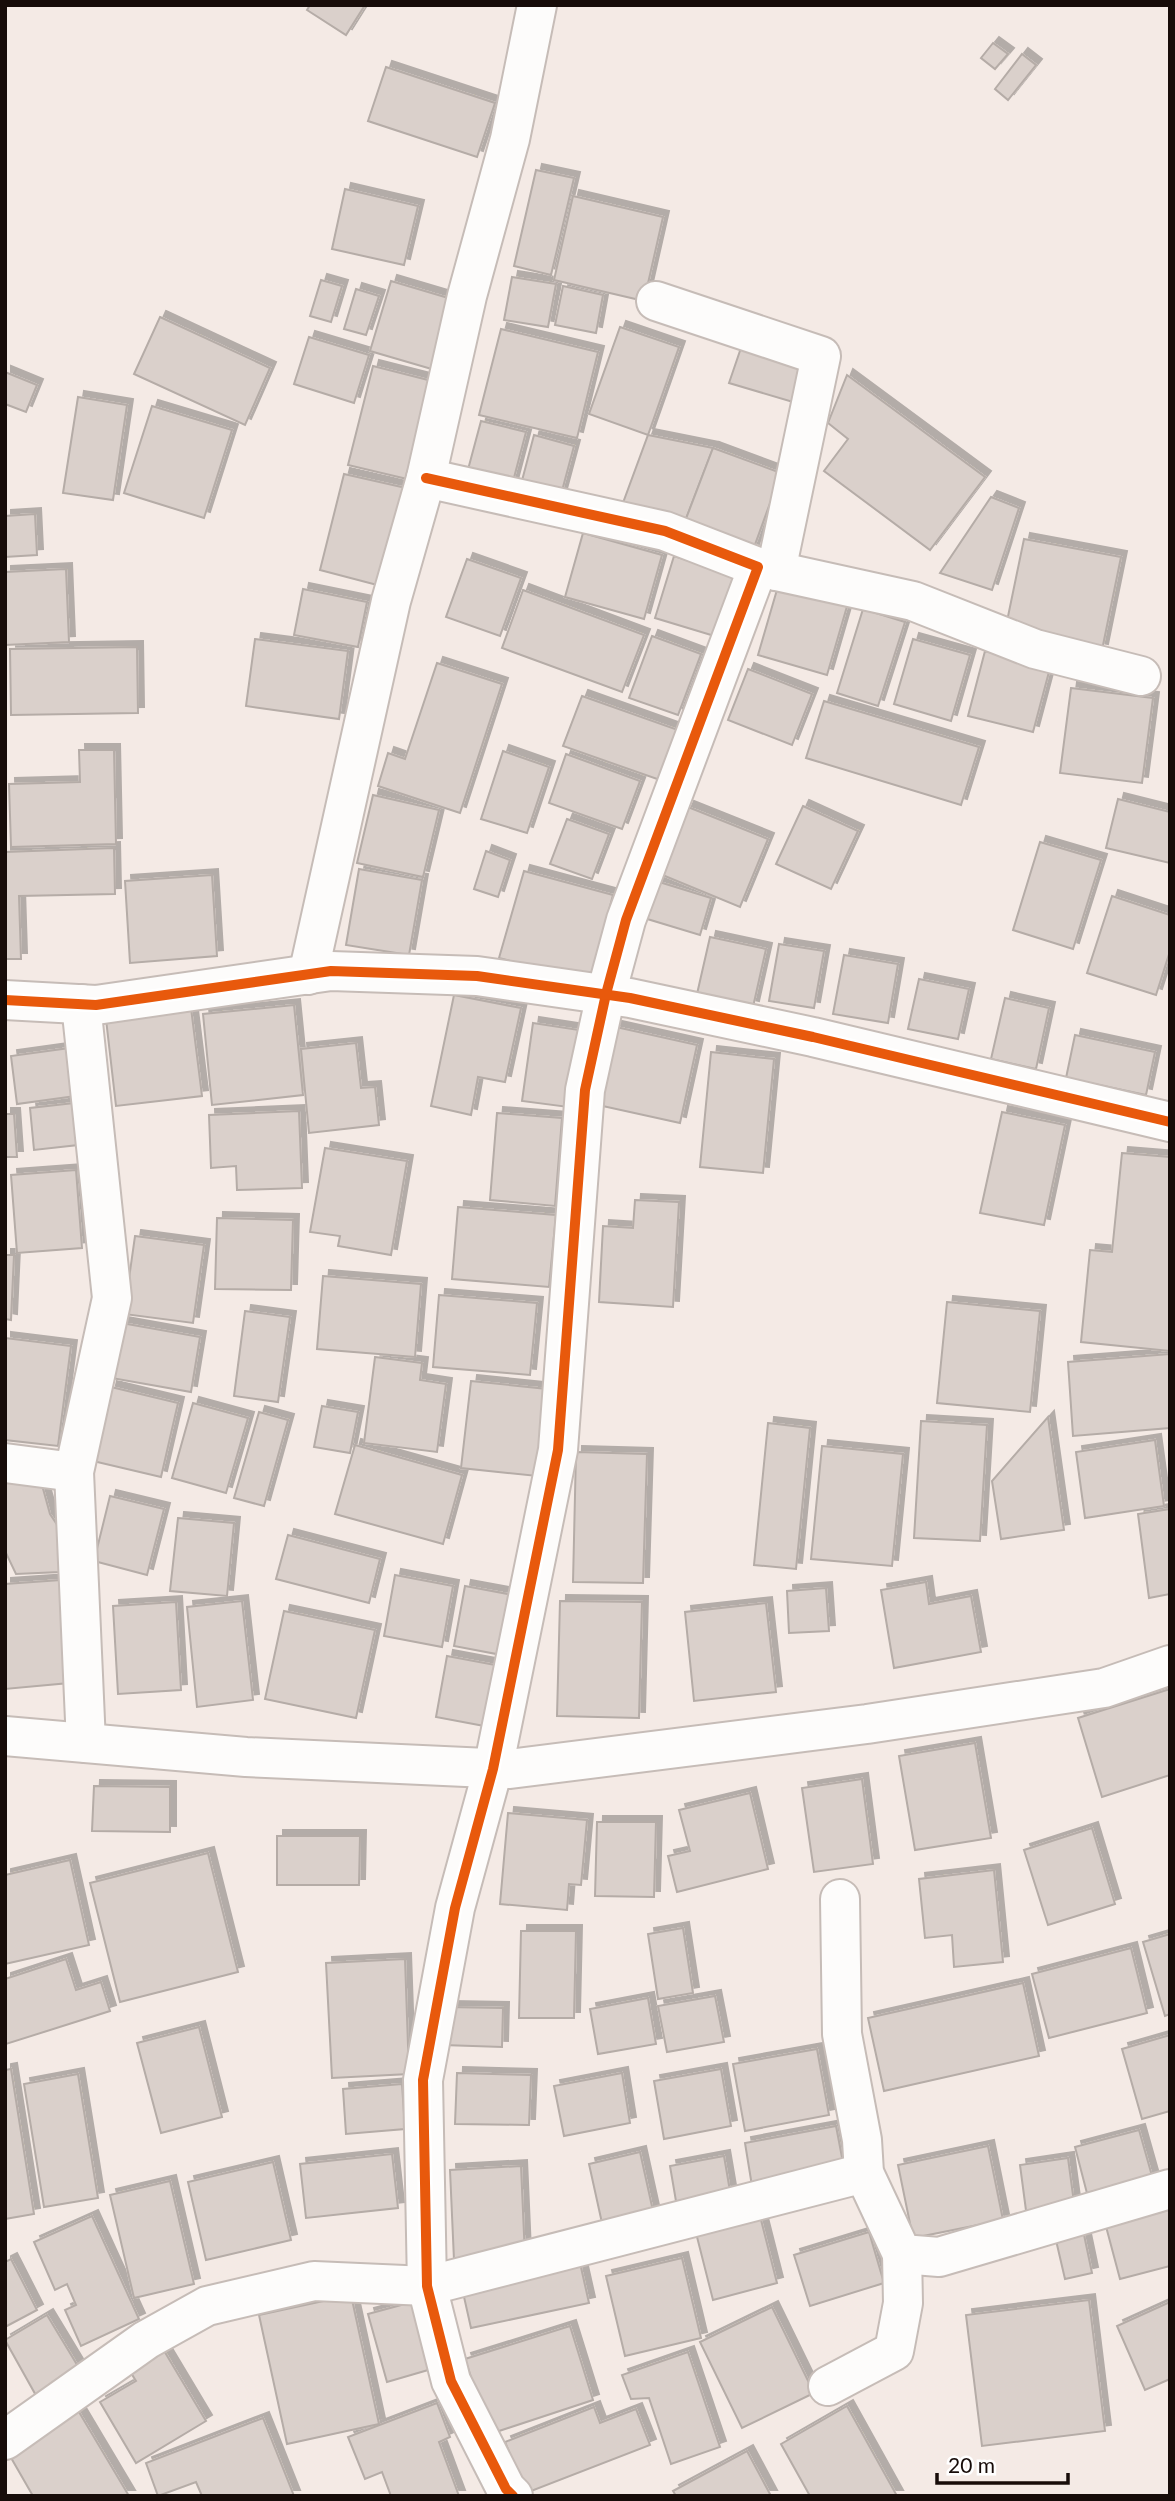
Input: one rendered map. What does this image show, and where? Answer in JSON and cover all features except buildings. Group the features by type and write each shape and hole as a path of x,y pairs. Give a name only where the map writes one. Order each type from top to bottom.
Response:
{"street":[{"path":"308,975 391,601 426,478 467,296 510,139 537,5"},
{"path":"513,2496 506,2489 451,2381 427,2286 423,2080 455,1908 493,1769 558,1450 585,1090 606,994 626,920 767,569 821,356 656,301"},
{"path":"426,478 665,531 767,569 913,601 1035,649 1141,676"},
{"path":"5,1000 96,1005 331,971 477,976 606,994 813,1037 1170,1122"},
{"path":"81,1004 112,1298 74,1472 86,1743"},
{"path":"5,1463 74,1472"},
{"path":"5,1736 246,1757 510,1769 856,1725 1091,1690 1170,1665"},
{"path":"828,2386 894,2351 903,2303 902,2254 864,2172 862,2140 842,2034 840,1899"},
{"path":"5,2440 146,2340 207,2306 314,2281 427,2286 864,2172"},
{"path":"902,2254 939,2258 1170,2189"}],"cycle path":[{"path":"426,478 665,531 758,567 626,920 606,994 585,1090 558,1450 493,1769 455,1908 423,2080 427,2286 451,2381 506,2489 513,2496"},
{"path":"5,1000 96,1005 331,971 477,976 630,998 813,1037 1170,1122"}]}
